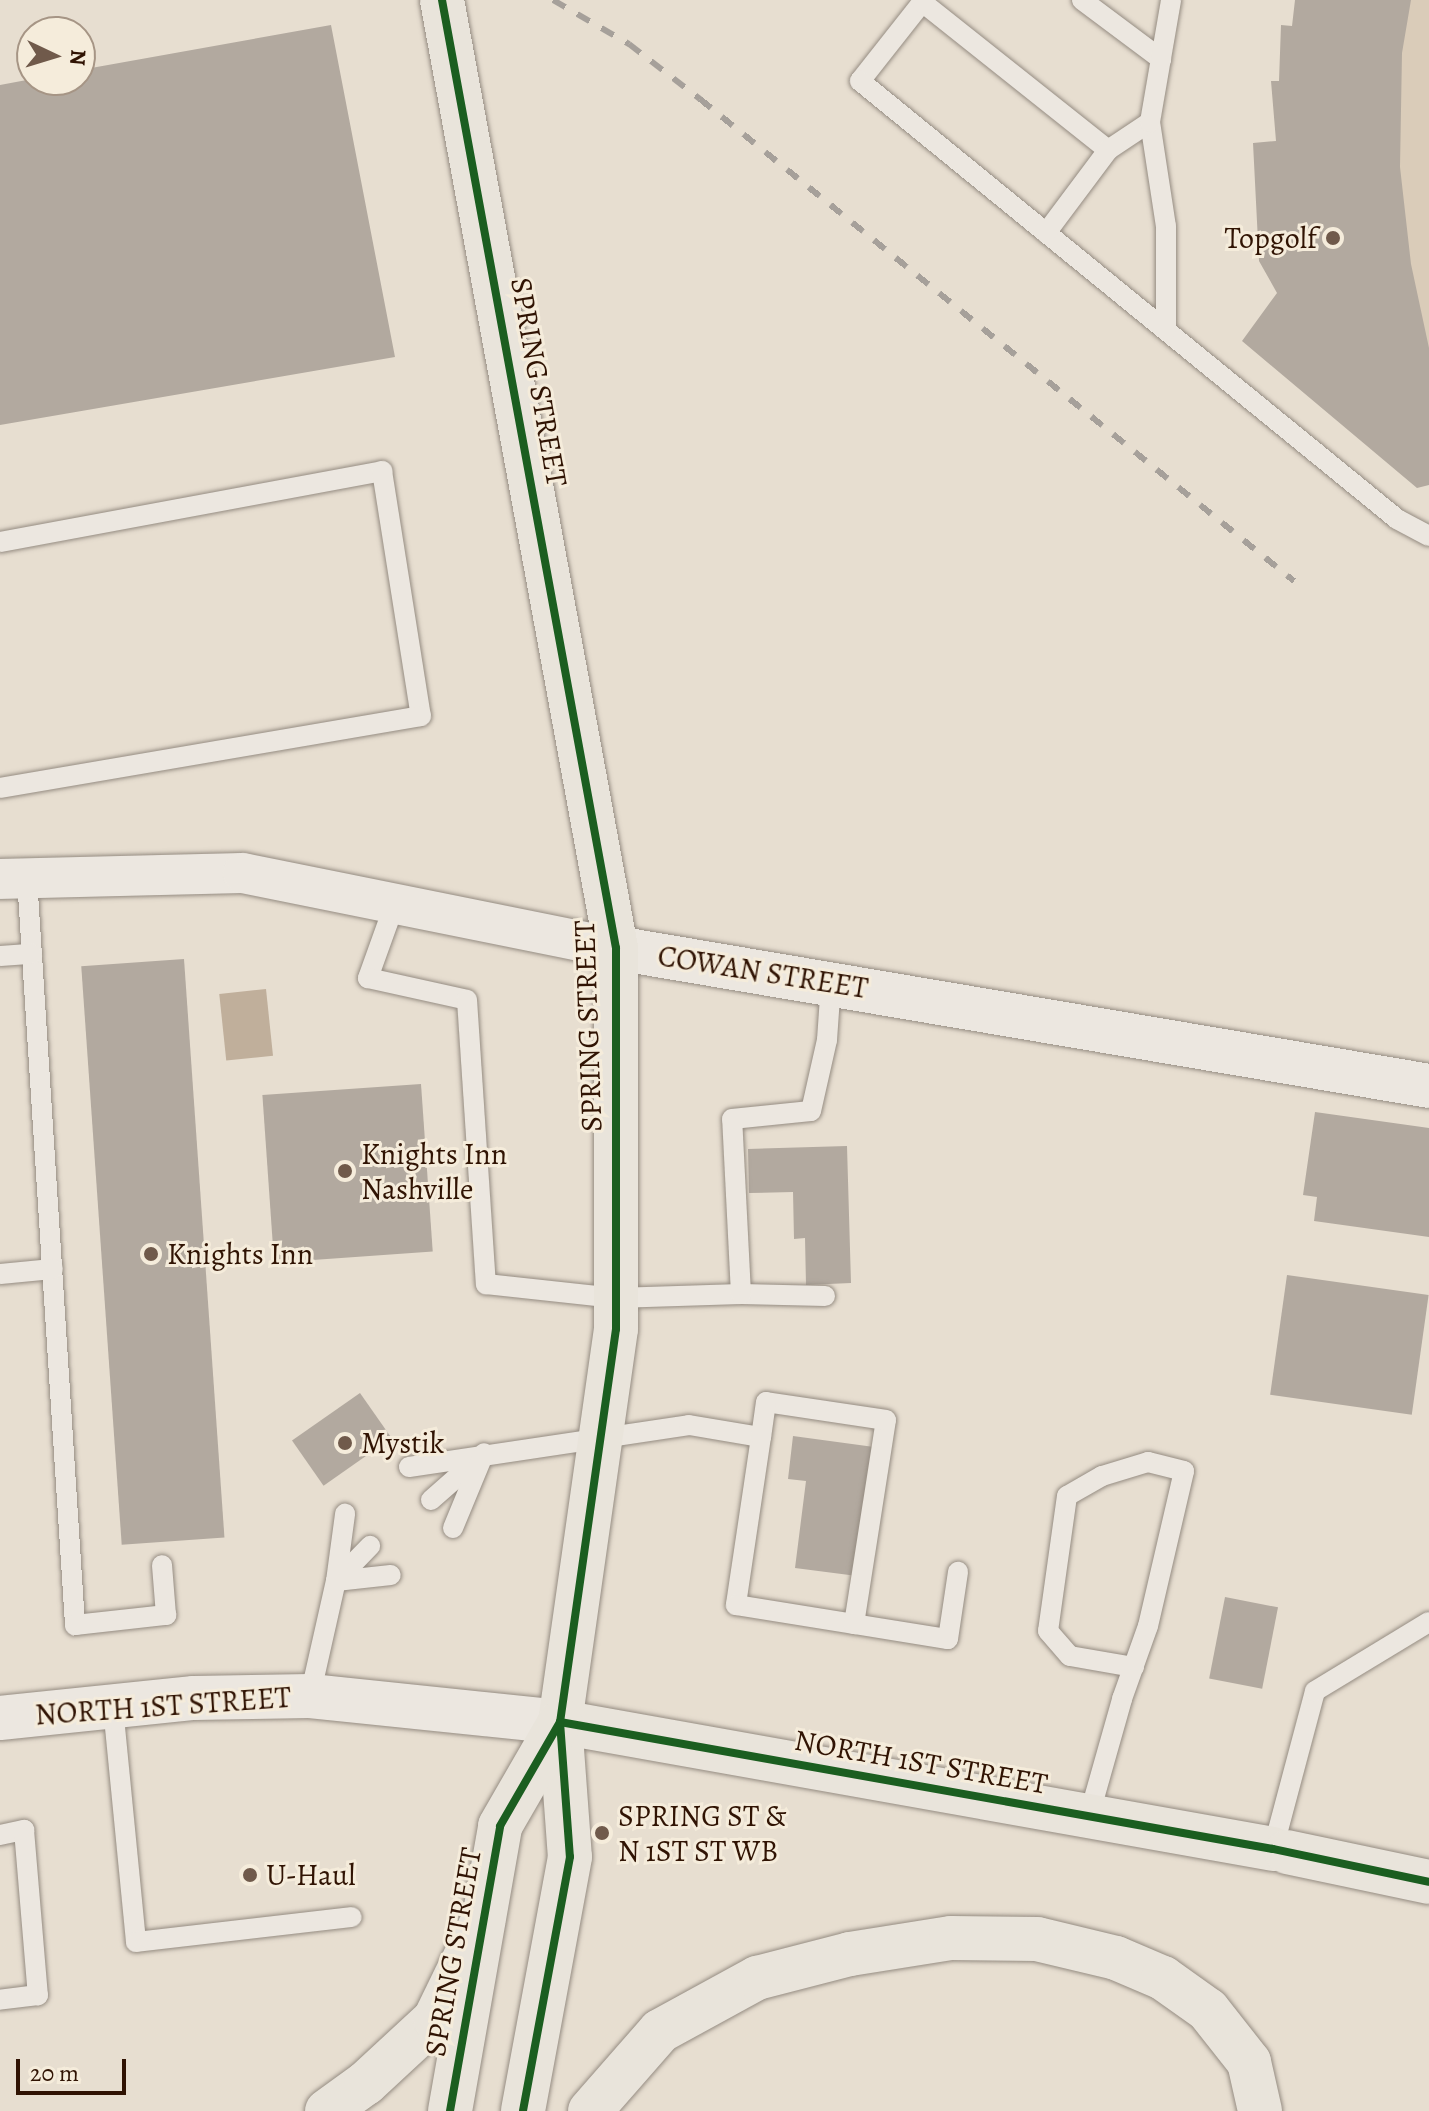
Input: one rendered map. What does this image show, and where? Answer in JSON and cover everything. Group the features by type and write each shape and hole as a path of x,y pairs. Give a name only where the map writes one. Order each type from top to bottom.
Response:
{"main road":[{"name":"SPRING STREET","path":"442,0 471,144 616,948 616,1329 560,1722 570,1857 523,2111"},
{"name":"SPRING STREET","path":"450,2111 500,1826 560,1722"},
{"name":"NORTH 1ST STREET","path":"560,1722 1273,1849"},
{"path":"1429,1853 1287,1852 1429,1882"},
{"path":"327,2111 366,2083 435,2019 483,1920"},
{"path":"590,2111 660,2031 757,1978 850,1954 951,1938 1037,1939 1116,1958 1163,1978 1208,2010 1249,2062 1260,2111"}],"street":[{"name":"COWAN STREET","path":"14,878 243,873 616,948 1428,1082"},
{"name":"NORTH 1ST STREET","path":"0,1718 194,1698 310,1696 560,1722"}],"lane":[{"path":"1082,0 1161,59"},
{"path":"1166,330 1166,226 1150,122 1171,0"},
{"path":"1108,150 923,1 860,81 1397,519 1429,536"},
{"path":"1046,233 1108,150 1150,122"},
{"path":"0,542 382,471 421,716 0,788"},
{"path":"14,878 32,954 75,1625 166,1615 162,1565"},
{"path":"395,903 368,978 467,1000 486,1284 615,1298 741,1294 825,1296"},
{"path":"0,956 32,954"},
{"path":"741,1294 732,1119 811,1111 827,1040 831,983"},
{"path":"0,1274 53,1269"},
{"path":"854,1624 886,1420 766,1402 736,1605 854,1624 948,1639 958,1572"},
{"path":"409,1467 484,1453 600,1440 689,1425 761,1437"},
{"path":"431,1500 484,1453"},
{"path":"453,1528 484,1453"},
{"path":"1089,1816 1148,1626 1184,1471 1148,1462 1102,1476 1067,1496 1048,1631 1070,1656 1134,1667"},
{"path":"310,1696 336,1581 345,1514"},
{"path":"336,1581 370,1546"},
{"path":"336,1581 391,1575"},
{"path":"1273,1849 1315,1691 1429,1622"},
{"path":"113,1707 136,1942 352,1917"},
{"path":"0,1835 24,1830 38,1995 0,2000"}],"shaded area":[{"name":"Topgolf","path":"1406,0 1429,0 1429,389 1423,372 1397,159 1397,74"},
{"path":"266,989 273,1056 226,1061 219,994"}],"building":[{"name":"Topgolf","path":"1295,0 1411,0 1402,53 1400,167 1411,264 1429,348 1429,485 1417,488 1242,341 1277,293 1259,261 1253,143 1276,141 1271,81 1279,81 1281,25 1292,26"},
{"path":"331,25 395,357 0,425 0,85 16,82 16,96 96,96 96,67"},
{"name":"Knights Inn","path":"184,959 224,1538 122,1545 81,966"},
{"name":"Knights Inn Nashville","path":"421,1084 433,1252 274,1263 262,1095"},
{"path":"1315,1112 1429,1128 1429,1237 1314,1221 1317,1197 1303,1195"},
{"path":"847,1146 851,1283 806,1285 805,1238 794,1239 793,1192 749,1193 748,1149"},
{"path":"1287,1275 1429,1295 1412,1415 1270,1395"},
{"path":"360,1393 392,1438 324,1486 292,1441"},
{"path":"793,1436 874,1447 857,1576 795,1568 806,1481 788,1479"},
{"path":"1225,1597 1278,1607 1262,1689 1209,1678"}],"railway":[{"path":"553,0 629,44 700,99 1294,581"}],"cycle path":[{"path":"442,0 616,948 616,1329 560,1722 570,1857 523,2111"},
{"path":"560,1722 1273,1849 1429,1882"},
{"path":"450,2111 500,1826 560,1722"}],"place":[{"name":"Topgolf","path":"1333,238"},
{"name":"Knights Inn Nashville","path":"345,1171"},
{"name":"Knights Inn","path":"151,1254"},
{"name":"Mystik","path":"345,1443"},
{"name":"SPRING ST & N 1ST ST WB","path":"602,1833"},
{"name":"U-Haul","path":"250,1875"}]}
